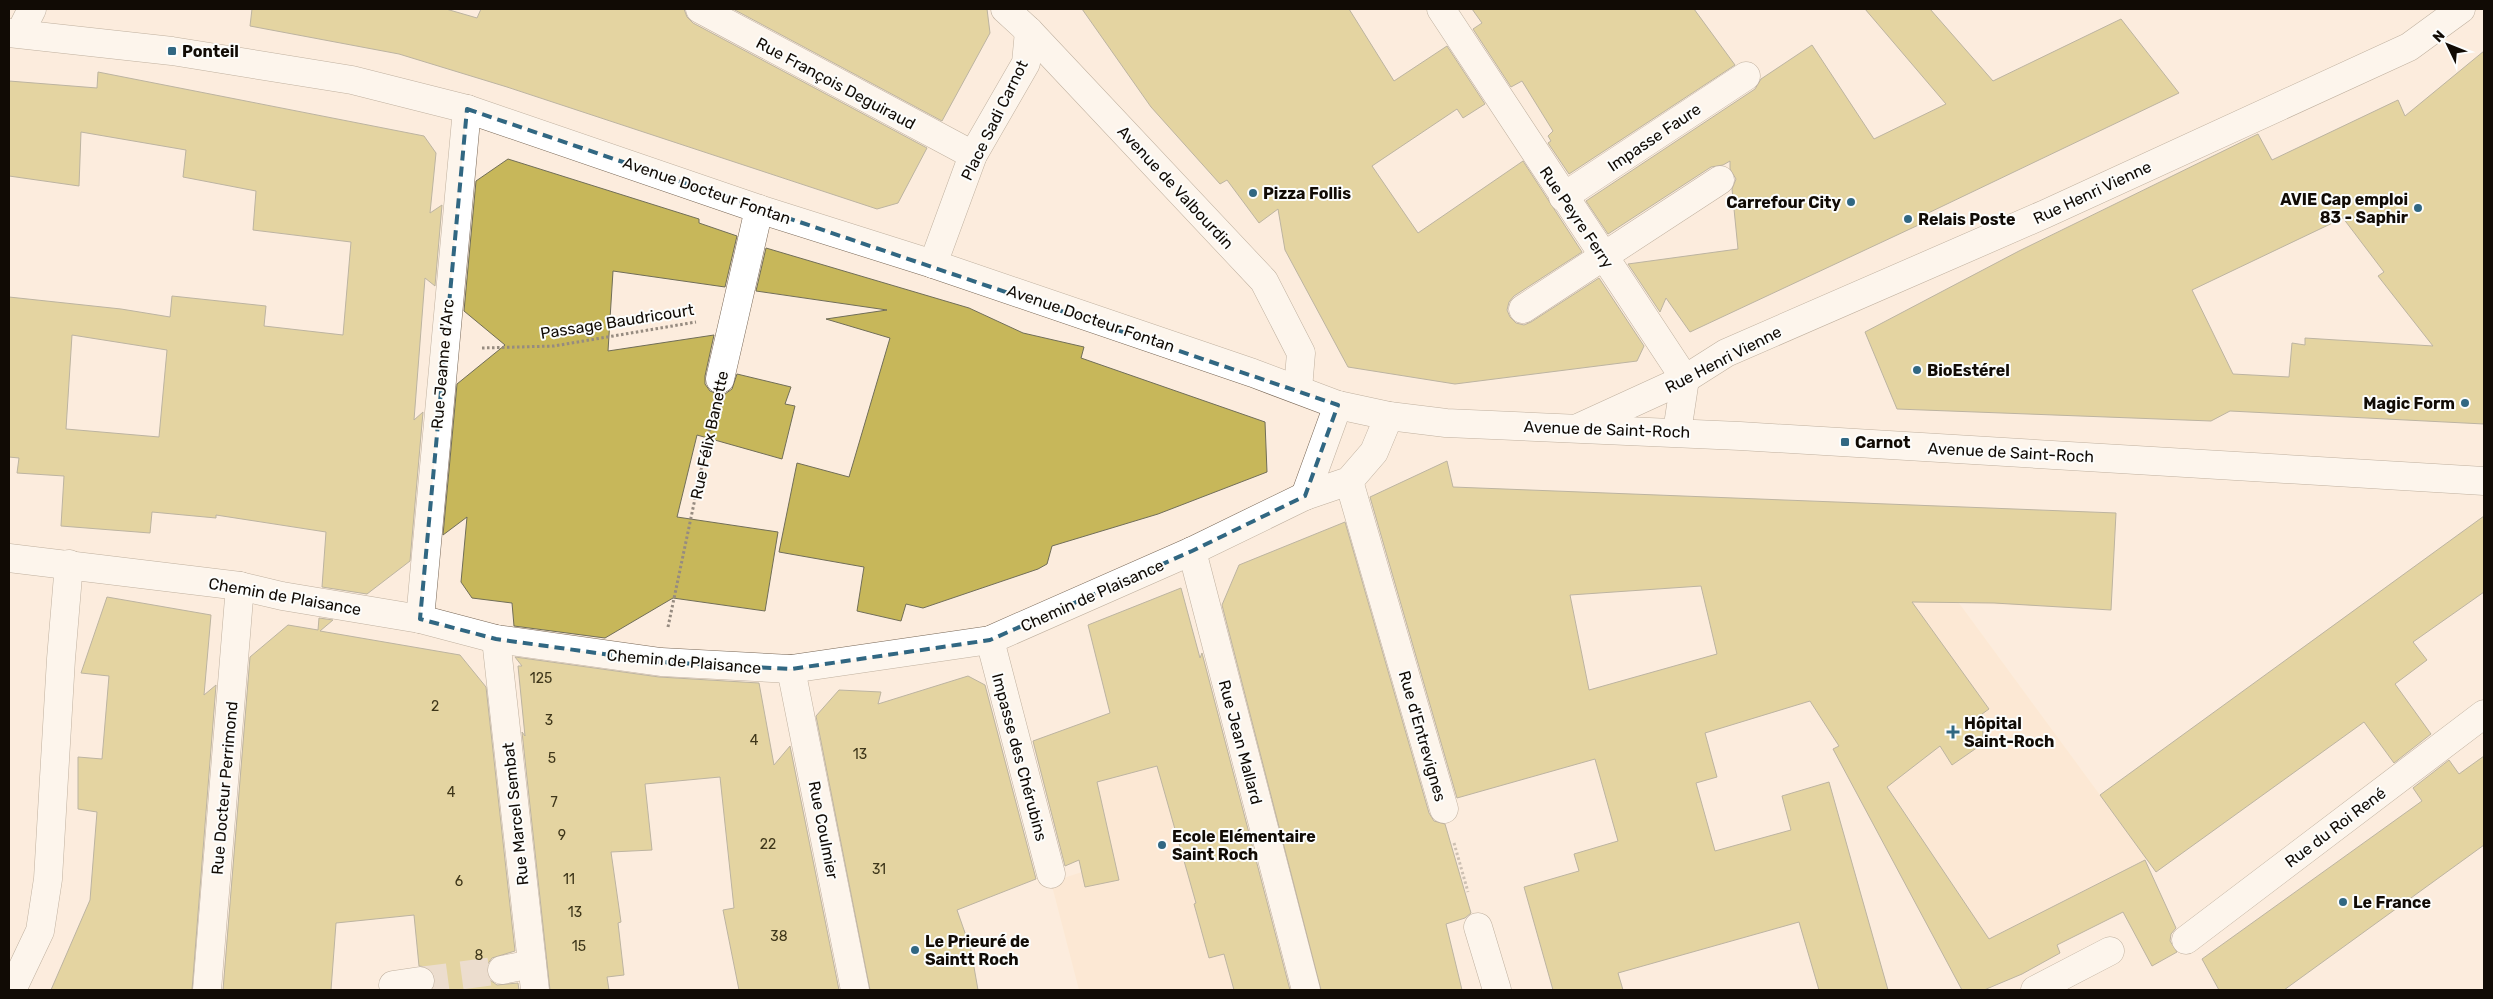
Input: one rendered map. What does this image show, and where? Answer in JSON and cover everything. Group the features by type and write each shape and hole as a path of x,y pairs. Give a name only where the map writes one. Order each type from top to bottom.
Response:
{"street":[{"path":"14,33 32,9"},
{"name":"Rue François Deguiraud","path":"700,9 973,155"},
{"name":"Avenue de Valbourdin","path":"1005,9 1029,31 1264,281 1301,353 1298,389"},
{"name":"Rue Peyre Ferry","path":"1440,9 1563,198 1685,379"},
{"name":"Rue Henri Vienne","path":"1580,428 1685,379 1726,353 2045,214 2409,47 2461,9"},
{"name":"Place Sadi Carnot","path":"933,264 973,155 1026,63 1029,31"},
{"name":"Avenue Docteur Fontan","path":"14,33 172,51 342,79 467,109 759,209 933,264 1298,389 1338,405 1389,416"},
{"name":"Impasse Faure","path":"1563,198 1746,76"},
{"name":"Rue Jeanne d'Arc","path":"420,619 467,109"},
{"path":"1523,310 1720,180"},
{"name":"Rue Félix Banette","path":"720,379 759,209"},
{"path":"1677,432 1685,379"},
{"path":"1305,496 1338,405"},
{"path":"1349,482 1374,452 1389,416"},
{"name":"Avenue de Saint-Roch","path":"1389,416 1446,423 1677,432 2484,481"},
{"name":"Chemin de Plaisance","path":"9,558 240,586 282,596 420,619 496,639 661,662 791,669 990,640 1192,551 1305,496 1349,482"},
{"name":"Rue d'Entrevignes","path":"1349,482 1444,809"},
{"name":"Rue Jean Mallard","path":"1192,551 1306,990"},
{"path":"12,990 40,931 48,879 61,659 70,564"},
{"name":"Rue Docteur Perrimond","path":"207,990 240,586"},
{"name":"Rue Marcel Sembat","path":"496,639 533,977"},
{"name":"Impasse des Chérubins","path":"990,640 1051,874"},
{"name":"Rue Coulmier","path":"791,669 855,990"},
{"name":"Rue du Roi René","path":"2186,940 2484,714"},
{"path":"1478,927 1497,990"},
{"path":"2035,990 2110,952"},
{"path":"502,970 533,977"},
{"path":"393,984 420,981"}],"path":[{"name":"Passage Baudricourt","path":"444,349 554,346 734,316"},
{"name":"Rue Félix Banette","path":"661,662 720,379"},
{"name":"Rue d'Entrevignes","path":"1444,809 1478,927"}],"highlighted area":[{"path":"467,109 1338,405 1305,496 1192,551 990,640 791,669 661,662 496,639 420,619"}],"shaded area":[{"name":"Hôpital Saint-Roch","path":"1827,501 2116,513 2111,610 1959,603 2147,859 1989,939 1831,702 1826,549"},
{"name":"Ecole Elémentaire Saint Roch","path":"1052,749 1233,771 1284,985 1289,984 1290,990 1079,990 1051,882 1082,872"}],"building":[{"path":"252,9 446,9 477,18 481,9 684,9 687,17 693,23 927,148 898,203 877,209 507,87 399,54 250,26"},
{"path":"733,9 987,9 990,33 942,121"},
{"path":"1082,9 1349,9 1394,81 1447,46 1485,104 1463,118 1457,109 1372,166 1418,233 1523,161 1582,252 1514,296 1509,302 1507,310 1510,317 1516,323 1524,325 1531,322 1599,278 1644,346 1637,361 1455,384 1348,367 1285,250 1278,209 1259,223 1227,180 1220,184 1151,107"},
{"path":"1472,9 1694,9 1735,65 1569,174 1548,143 1551,141 1548,136 1553,131 1522,81 1511,87 1473,29 1482,23"},
{"path":"1865,9 1930,9 1993,81 2121,19 2179,93 1924,215 1927,221 1690,332 1666,298 1660,312 1628,264 1738,249 1732,189 1736,179 1730,169 1730,161 1723,165 1711,167 1608,234 1586,201 1755,89 1761,79 1812,45 1874,139 1946,104"},
{"path":"2484,51 2484,424 2230,411 2211,421 1897,409 1865,332 2019,251 2258,134 2272,160 2398,100 2405,116","holes":["2343,218 2384,272 2378,276 2433,346 2305,338 2305,345 2292,343 2289,377 2233,374 2192,290"]},
{"path":"98,72 424,136 436,153 430,213 442,205 435,286 425,278 414,420 423,412 410,561 367,594 322,587 326,532 216,515 216,518 152,512 150,533 61,526 64,476 17,473 19,458 9,457 9,297 121,309 170,317 172,296 266,306 264,326 343,335 351,242 253,230 256,191 183,177 186,150 81,132 79,186 9,176 9,81 97,88","holes":["72,335 167,350 159,437 66,429"]},
{"path":"508,159 699,219 699,223 737,236 725,287 613,271 608,351 714,335 705,376 705,384 710,391 717,394 725,394 732,389 737,374 791,387 785,404 795,406 782,459 697,435 677,517 778,532 765,611 673,598 605,638 514,626 512,603 472,598 461,582 467,517 443,535 457,384 505,345 464,311 476,181"},
{"path":"766,248 969,308 1023,333 1084,347 1081,358 1265,422 1267,472 1158,514 1052,546 1047,564 1038,569 923,608 906,604 901,621 857,611 864,567 779,552 797,463 849,477 890,338 826,319 887,310 756,291"},
{"path":"1447,461 1453,487 2116,513 2111,610 1994,603 1912,602 1989,709 1982,714 1983,735 1978,747 1952,765 1940,746 1887,787 1989,939 2145,860 2176,928 2171,934 2170,941 2177,952 2152,966 2123,912 2057,945 2060,953 2022,974 1984,990 1962,990 1833,749 1839,746 1810,701 1705,733 1717,777 1696,783 1715,851 1791,830 1782,796 1829,782 1888,990 1819,990 1799,922 1618,973 1623,990 1553,990 1524,887 1579,871 1574,854 1618,841 1595,759 1457,798 1370,497","holes":["1701,586 1717,654 1589,690 1570,595"]},
{"path":"2484,516 2484,592 2413,642 2427,660 2395,684 2431,734 2394,763 2364,722 2156,872 2100,795"},
{"path":"1345,522 1429,813 1434,821 1445,824 1471,913 1465,918 1446,924 1462,990 1321,990 1222,605 1239,565"},
{"path":"1181,588 1200,658 1202,653 1290,990 1234,990 1224,954 1209,958 1194,904 1196,903 1157,766 1097,782 1119,880 1085,887 1079,860 1065,866 1033,741 1110,713 1088,625"},
{"path":"107,597 211,615 204,695 216,685 192,990 51,990 90,900 97,812 78,809 78,757 102,759 109,676 81,673"},
{"path":"319,618 333,620 320,631 460,655 486,687 515,951 492,958 487,965 487,973 490,980 497,985 518,983 519,990 432,990 435,979 432,972 426,967 419,966 414,915 336,923 331,990 223,990 250,657 288,625 318,630"},
{"path":"515,657 659,677 759,683 774,765 790,746 839,990 739,990 723,910 734,908 720,777 645,784 652,850 611,852 621,922 618,923 624,975 607,977 609,990 550,990 522,732 525,736 518,666 522,666"},
{"path":"968,676 985,685 1036,879 957,910 971,950 978,990 870,990 816,716 839,690 881,692 878,704"},
{"name":"Le France","path":"2484,756 2484,845 2284,990 2219,990 2202,959 2422,801 2413,788 2449,760 2459,774"}],"tunnel":[{"path":"420,981 502,970"}],"place":[{"name":"Ponteil","path":"172,51"},
{"name":"Pizza Follis","path":"1253,193"},
{"name":"Carrefour City","path":"1851,202"},
{"name":"AVIE Cap emploi 83 - Saphir","path":"2418,208"},
{"name":"Relais Poste","path":"1908,219"},
{"name":"BioEstérel","path":"1917,370"},
{"name":"Magic Form","path":"2465,403"},
{"name":"Carnot","path":"1845,442"},
{"name":"Hôpital Saint-Roch","path":"1953,732"},
{"name":"Ecole Elémentaire Saint Roch","path":"1162,845"},
{"name":"Le France","path":"2343,902"},
{"name":"Le Prieuré de Saintt Roch","path":"915,950"}]}
